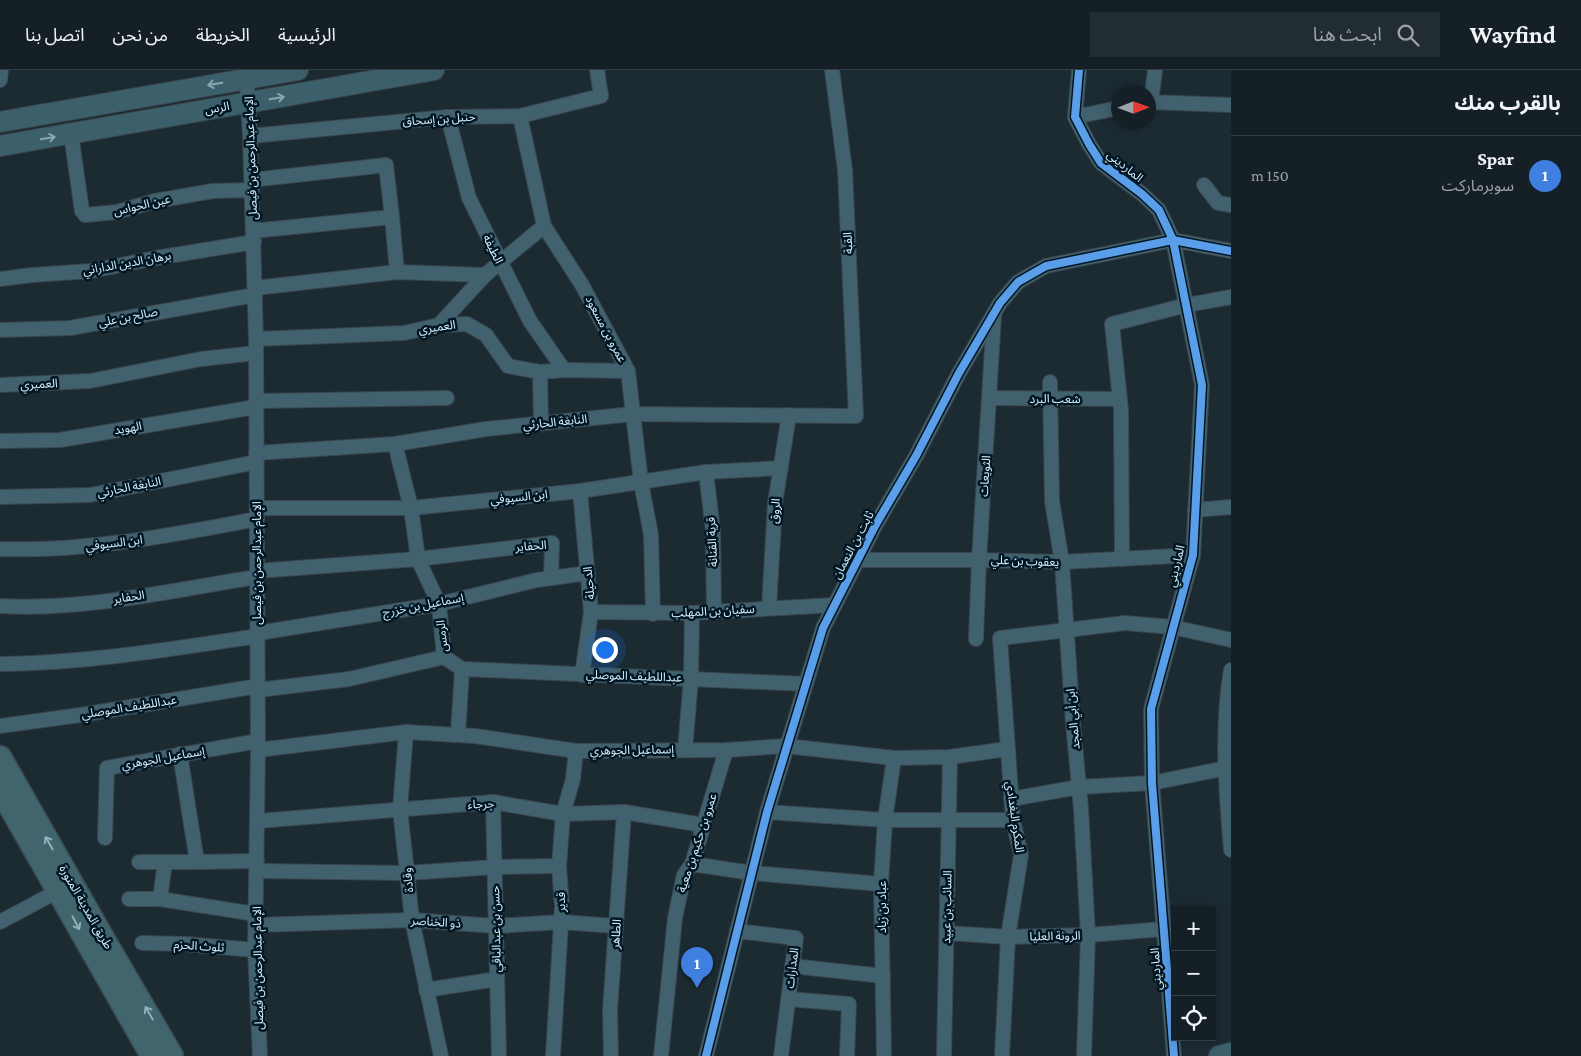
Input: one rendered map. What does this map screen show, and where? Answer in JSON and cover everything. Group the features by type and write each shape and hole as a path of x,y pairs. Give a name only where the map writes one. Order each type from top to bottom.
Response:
{"main road":[{"name":"طريق المدينة المنورة","path":"0,757 102,952 152,1056"},
{"name":"طريق المدينة المنورة","path":"0,789 58,891 102,952 172,1056"}],"street":[{"path":"0,80 1,70"},
{"name":"الرس","path":"0,122 247,74 298,70"},
{"name":"الرس","path":"0,146 434,70"},
{"name":"حنبل بن إسحاق","path":"250,136 448,117 520,116 601,96 597,70"},
{"name":"القبة","path":"832,70 845,170 856,416"},
{"path":"1079,70 1076,117 1111,110"},
{"path":"1153,85 1155,70"},
{"name":"الإمام عبدالرحمن بن فيصل","path":"247,74 254,237 256,346 258,634 256,950 260,1056"},
{"path":"1156,102 1231,105"},
{"name":"عمرو بن مسعود","path":"520,116 544,226 582,285 628,371 641,482 651,535 653,614"},
{"name":"الطيفة","path":"448,117 469,198 500,264 530,321 564,370"},
{"name":"المارديني","path":"1076,117 1101,164 1142,194 1158,210 1174,240 1202,385 1193,555 1151,709 1152,783 1174,1056"},
{"name":"عين الحواس","path":"71,134 82,210 85,215 117,212 155,201 213,191 386,165 397,272"},
{"path":"1204,185 1218,203 1231,205"},
{"name":"برهان الدين الداراني","path":"0,279 91,271 254,237 392,217"},
{"path":"438,325 485,275 544,226"},
{"name":"ثابت بن النعمان","path":"706,1056 767,812 823,628 875,526 916,456 959,373 1000,303 1018,282 1046,266 1174,240 1231,251"},
{"name":"صالح بن علي","path":"0,330 70,328 255,292 397,272 485,275"},
{"path":"1122,559 1120,400 1112,324 1187,305 1231,297"},
{"name":"الثويعات","path":"976,639 994,313"},
{"name":"العميري","path":"0,385 90,381 201,360 256,346 404,333 438,325 467,324 486,335 508,366 540,372 564,370 628,371"},
{"path":"540,372 541,423"},
{"name":"ابن أبي المجد","path":"1050,382 1052,501 1062,562 1088,936 1084,1056"},
{"name":"الهويد","path":"0,441 60,440 256,404 447,398"},
{"name":"شعب البرد","path":"990,398 1120,400"},
{"name":"النابغة الحارثي","path":"0,497 90,495 256,458 396,444 486,429 633,414 856,416"},
{"name":"الروق","path":"769,608 775,503 789,415"},
{"name":"الرمس","path":"396,444 411,508 418,558 439,604 444,657 462,669"},
{"name":"ابن السيوفي","path":"0,549 37,550 99,546 157,538 257,514 411,508 580,491 706,472 781,468"},
{"name":"قرية القنانة","path":"706,472 713,532 714,612"},
{"name":"الدحيلة","path":"580,491 591,612 582,675"},
{"path":"1195,510 1231,507"},
{"name":"الحفاير","path":"0,606 51,606 98,602 257,574 552,543 551,578"},
{"name":"يعقوب بن علي","path":"858,560 1062,562 1193,555"},
{"name":"إسماعيل بن خزرج","path":"0,664 68,662 167,650 439,604 551,578 588,573"},
{"name":"سفيان بن المهلب","path":"591,612 692,614 835,605"},
{"path":"684,750 691,678 692,614"},
{"path":"1067,629 1125,623 1172,627 1231,640"},
{"name":"المكرم البغدادي","path":"1002,1056 1008,937 1021,855 1013,820 1006,749 1000,638 1067,629"},
{"name":"عبداللطيف الموصلي","path":"0,726 258,688 349,679 444,657"},
{"path":"458,735 462,669"},
{"name":"عبداللطيف الموصلي","path":"462,669 806,684"},
{"path":"1231,670 1227,693 1231,850"},
{"name":"إسماعيل الجوهري","path":"106,838 107,768 180,754 258,745 406,732 458,735 576,751 726,750 786,746 894,758 950,757 1006,749"},
{"name":"وقادة","path":"406,732 400,809 412,920 441,1056"},
{"name":"عمرو بن حكيم بن معية","path":"661,1056 675,918 684,875 692,864 726,750"},
{"name":"قدير","path":"552,1056 562,906 559,866 562,814 573,779 576,751"},
{"path":"180,754 198,862"},
{"name":"السائب بن عبيد","path":"944,1056 950,757"},
{"name":"عباد بن زياد","path":"884,1056 881,884 885,820 894,758"},
{"path":"1011,798 1079,787 1152,783 1228,767"},
{"name":"جرجاء","path":"258,821 494,802 562,814 624,812 703,825"},
{"name":"حسن بن عبدالباقي","path":"494,802 499,1056"},
{"name":"الطاهر","path":"611,1056 610,1010 624,812"},
{"path":"767,812 885,820 1013,820"},
{"path":"139,862 198,862 407,873 495,866 559,866"},
{"path":"160,899 165,862"},
{"path":"692,864 752,873 881,884"},
{"path":"0,922 58,891"},
{"name":"ذو الخناصر","path":"129,900 160,899 256,920 412,920 496,926 561,922 616,926"},
{"name":"الرونة العليا","path":"947,933 1008,937 1088,936 1164,929"},
{"name":"المدارات","path":"737,931 796,938 781,1056"},
{"name":"ثلوث الحزم","path":"142,943 185,944 256,950"},
{"path":"792,966 883,976"},
{"path":"426,990 497,979"},
{"path":"788,999 849,1004 847,1056"},
{"path":"1221,1056 1231,1053"}],"cycle path":[{"path":"1079,70 1075,117 1089,144 1101,163 1142,194 1159,210 1173,240 1202,385 1193,555 1151,709 1152,783 1174,1056"},
{"path":"706,1056 767,812 823,628 875,526 916,456 959,373 1000,303 1018,282 1046,266 1173,240 1231,251"}],"place":[{"name":"Spar","path":"697,988"}]}
